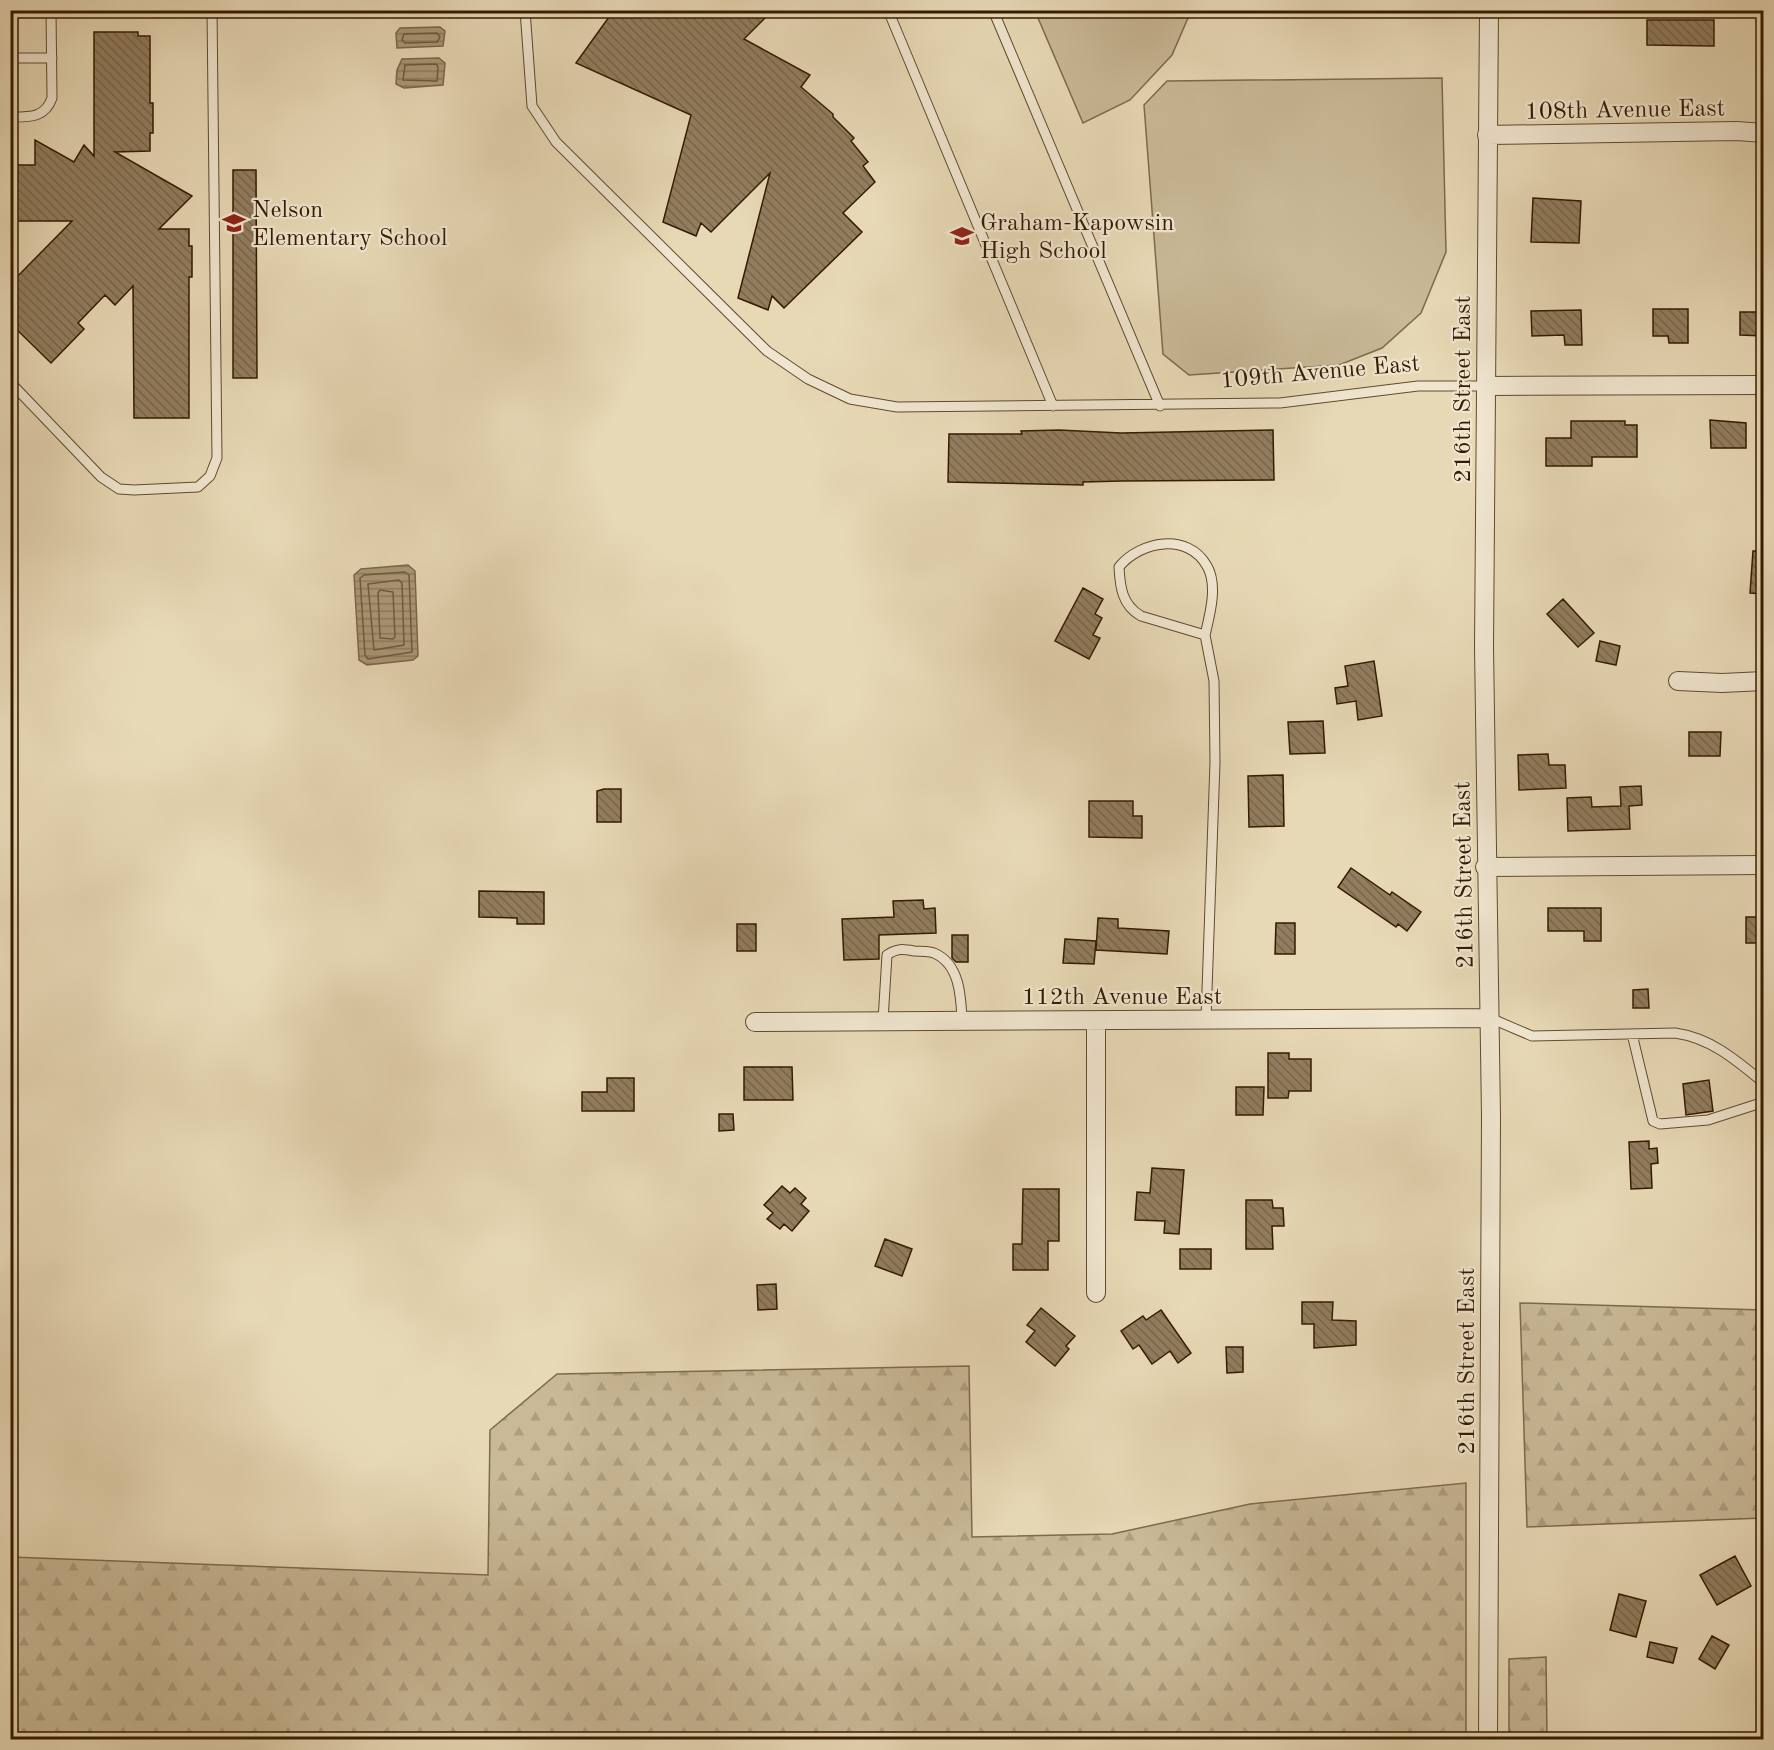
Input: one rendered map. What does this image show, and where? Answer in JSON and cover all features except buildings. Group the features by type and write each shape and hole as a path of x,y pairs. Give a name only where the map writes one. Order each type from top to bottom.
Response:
{"street":[{"name":"216th Street East","path":"1488,1740 1490,1018 1485,867 1489,10"},
{"name":"108th Avenue East","path":"1487,135 1737,131 1764,133"},
{"name":"109th Avenue East","path":"1487,386 1764,385"},
{"path":"1678,681 1722,683 1764,681"},
{"path":"1485,867 1764,865"},
{"name":"112th Avenue East","path":"755,1022 1490,1018"},
{"path":"1096,1021 1096,1293"}],"lane":[{"path":"10,117 40,114 48,108 52,98 51,10"},
{"path":"10,382 101,477 119,489 198,487 210,476 217,458 212,10"},
{"name":"109th Avenue East","path":"525,10 532,106 556,142 767,351 808,379 850,399 897,407 1160,406 1280,403 1418,386 1487,386"},
{"path":"888,10 1053,406"},
{"path":"993,10 1160,406"},
{"path":"10,58 52,58"},
{"path":"1205,635 1141,616 1131,610 1120,589 1119,567 1128,556 1169,542 1191,549 1208,566 1212,590 1205,635 1214,681 1215,762 1206,1020"},
{"path":"882,1021 887,955 895,950 903,949 934,953 946,963 961,992 962,1020"},
{"path":"1490,1018 1532,1036 1675,1033 1697,1036 1738,1061 1764,1083"},
{"path":"1632,1034 1653,1121 1660,1124 1708,1120 1764,1102"}],"green space":[{"path":"1035,11 1191,11 1172,55 1130,100 1083,123"},
{"path":"1442,78 1446,252 1421,313 1382,348 1339,365 1189,375 1163,354 1144,105 1167,81"},
{"path":"1520,1303 1763,1310 1763,1518 1527,1527"},
{"path":"969,1366 972,1537 1112,1534 1250,1504 1466,1483 1466,1739 11,1739 11,1557 488,1575 490,1430 557,1374"},
{"path":"1546,1657 1547,1739 1509,1739 1509,1659"}],"water":[{"path":"440,27 445,31 443,46 397,48 396,33 400,28"},
{"path":"439,58 445,63 443,85 404,88 396,84 397,70 402,59"},
{"path":"408,565 415,571 418,656 413,660 367,665 359,660 354,575 361,569"}],"place":[{"name":"Nelson Elementary School","path":"234,223"},
{"name":"Graham-Kapowsin High School","path":"962,236"}]}
